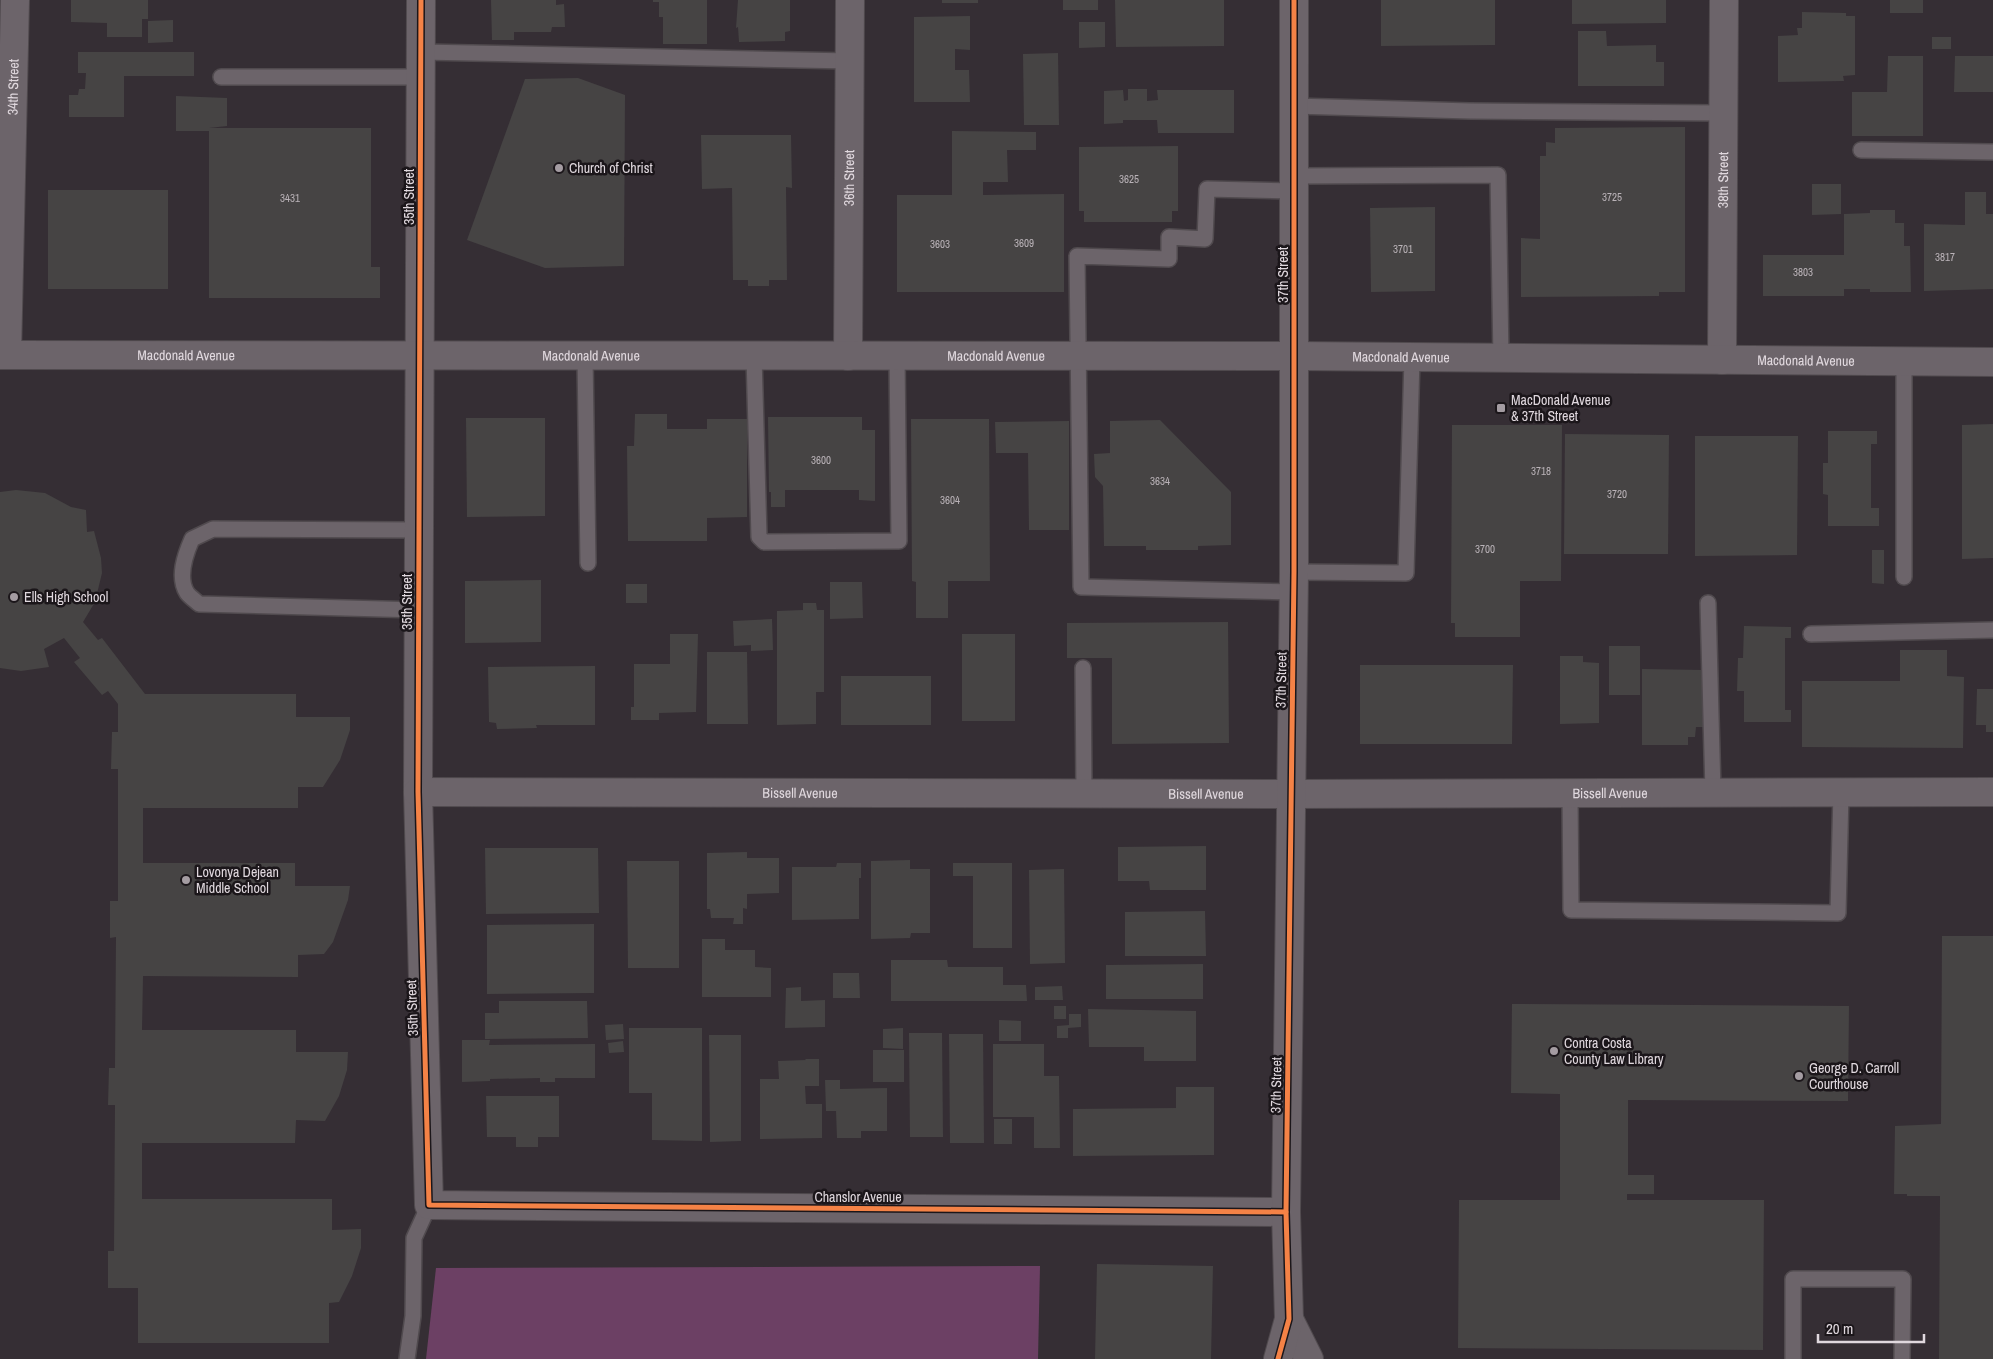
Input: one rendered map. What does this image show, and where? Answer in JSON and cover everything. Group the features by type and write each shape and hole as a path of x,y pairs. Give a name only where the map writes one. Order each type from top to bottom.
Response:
{"street":[{"name":"34th Street","path":"4,355 15,0"},
{"name":"35th Street","path":"421,0 418,792 429,1205"},
{"name":"36th Street","path":"848,356 850,0"},
{"name":"37th Street","path":"1278,1359 1289,1319 1286,1212 1294,582 1294,0"},
{"name":"38th Street","path":"1722,360 1724,0"},
{"name":"Macdonald Avenue","path":"4,355 1295,356 1993,362"},
{"name":"Bissell Avenue","path":"418,792 1291,794 1993,792"},
{"name":"Chanslor Avenue","path":"429,1205 1286,1212"},
{"name":"37th Street","path":"1289,1319 1309,1359"}],"lane":[{"path":"221,78 420,65 850,61"},
{"path":"1294,106 1470,111 1723,113"},
{"path":"1861,150 1993,152"},
{"path":"1412,358 1406,573 1294,582 1081,587 1077,256 1169,259 1169,237 1205,239 1207,189 1294,183 1498,174 1501,359"},
{"path":"585,356 588,563"},
{"path":"754,356 760,537 764,542 899,540 897,356"},
{"path":"1904,362 1904,577"},
{"path":"418,530 212,529 192,539 184,558 182,577 187,593 199,604 418,610"},
{"path":"1708,603 1713,792"},
{"path":"1811,634 1993,630"},
{"path":"1083,668 1084,793"},
{"path":"1570,793 1571,910 1838,913 1841,792"},
{"path":"407,1359 413,1316 414,1238 429,1205"},
{"path":"1793,1359 1793,1279 1903,1279 1902,1359"}],"shaded area":[{"path":"1040,1266 1038,1359 426,1359 436,1268"}],"building":[{"path":"71,0 148,0 148,19 142,19 142,37 107,37 107,23 71,22"},
{"path":"491,0 556,0 556,5 564,4 565,27 552,27 551,32 514,32 514,40 492,40"},
{"path":"653,0 707,0 707,44 663,44 663,17 659,17 659,2 653,2"},
{"path":"738,0 790,0 790,31 785,32 785,41 739,42 738,27 736,28"},
{"path":"942,0 978,0 978,3 942,3"},
{"path":"1063,0 1098,0 1098,10 1063,10"},
{"path":"1115,0 1224,0 1224,46 1116,47"},
{"path":"1381,0 1495,0 1495,45 1381,46"},
{"path":"1572,0 1666,0 1666,23 1572,24"},
{"path":"1890,0 1923,0 1923,13 1890,13"},
{"path":"1802,12 1846,13 1846,16 1855,16 1855,75 1843,76 1844,81 1778,82 1778,36 1798,35 1797,28 1802,28"},
{"path":"970,16 970,50 955,49 955,70 969,70 970,102 914,102 914,17"},
{"path":"173,20 173,42 148,43 148,21"},
{"path":"1079,22 1105,22 1105,47 1079,48"},
{"path":"1578,31 1606,31 1607,46 1656,45 1656,62 1664,62 1664,86 1578,86"},
{"path":"1932,37 1951,37 1951,49 1932,49"},
{"path":"78,52 194,52 194,76 124,76 124,117 69,117 69,95 78,95 79,89 85,89 86,73 78,73"},
{"path":"1058,53 1059,125 1024,125 1023,54"},
{"path":"1888,56 1923,56 1923,136 1852,136 1852,92 1887,92"},
{"path":"1955,56 1993,56 1993,92 1954,92"},
{"name":"Church of Christ","path":"578,78 625,95 624,266 545,268 467,240 525,79"},
{"path":"1128,89 1147,89 1147,101 1158,100 1157,90 1234,90 1234,133 1158,133 1157,120 1123,120 1123,123 1104,124 1104,91 1123,90 1124,101 1128,100"},
{"path":"176,96 227,98 227,126 209,128 371,128 371,267 380,267 380,298 209,298 209,131 176,131"},
{"path":"1685,127 1685,292 1659,292 1659,296 1521,297 1521,238 1540,239 1540,156 1546,156 1546,142 1555,143 1555,128"},
{"path":"952,131 1036,132 1036,150 1007,150 1008,182 983,182 983,195 1064,194 1064,292 897,292 897,195 952,195"},
{"path":"701,135 791,135 792,188 786,187 787,280 769,280 769,286 748,286 748,280 733,280 732,188 702,189"},
{"path":"1178,146 1178,211 1172,211 1172,222 1084,222 1084,211 1079,211 1079,147"},
{"path":"1812,184 1841,184 1841,214 1812,215"},
{"path":"48,190 168,190 168,289 48,289"},
{"path":"1965,192 1986,192 1986,214 1993,214 1993,289 1924,291 1924,224 1965,225"},
{"path":"1435,207 1435,291 1371,292 1370,208"},
{"path":"1870,210 1895,210 1895,223 1904,223 1904,246 1910,246 1911,292 1870,292 1870,289 1844,289 1844,296 1763,296 1763,255 1844,255 1844,214 1870,213"},
{"path":"635,414 667,414 667,429 707,429 707,419 747,419 747,517 707,518 707,541 628,541 627,446 634,446"},
{"path":"768,417 862,417 862,430 875,430 875,501 859,500 859,490 785,490 785,507 771,507"},
{"path":"466,418 545,418 545,516 467,517"},
{"path":"911,419 989,419 990,581 948,581 948,618 916,618 916,582 912,581"},
{"path":"1160,420 1231,492 1231,545 1198,546 1198,550 1146,550 1146,546 1104,546 1103,486 1095,477 1094,454 1110,453 1110,421"},
{"path":"1069,421 1069,530 1029,530 1028,453 996,453 995,422"},
{"path":"1993,424 1993,558 1962,559 1962,425"},
{"path":"1452,425 1562,425 1561,581 1520,581 1520,637 1455,637 1455,623 1451,623"},
{"path":"1828,431 1877,431 1877,444 1871,444 1871,508 1879,508 1879,526 1828,526 1828,495 1823,494 1823,463 1828,463"},
{"path":"1565,434 1669,435 1668,554 1564,554"},
{"path":"1695,436 1798,436 1797,555 1695,556"},
{"path":"16,490 45,493 71,507 86,510 87,532 94,531 101,558 102,573 95,602 83,622 98,640 102,638 145,694 296,694 296,717 350,717 350,730 340,760 323,787 298,787 298,808 143,808 143,863 295,863 295,886 350,886 348,900 333,942 324,954 298,955 298,977 143,976 142,1030 296,1030 296,1052 348,1052 347,1070 339,1096 325,1121 296,1120 295,1143 142,1143 142,1199 332,1199 332,1230 361,1229 361,1248 352,1276 339,1302 329,1303 329,1343 138,1343 138,1288 108,1288 108,1251 114,1251 115,1105 108,1105 109,1068 115,1068 116,937 110,938 110,901 118,901 118,769 111,769 112,732 118,732 118,704 108,691 102,695 74,662 80,658 64,638 44,649 49,667 21,671 0,668 0,492"},
{"path":"1872,550 1884,550 1884,584 1872,583"},
{"path":"541,580 541,642 465,643 465,581"},
{"path":"830,582 862,582 863,618 830,619"},
{"path":"626,584 647,584 647,603 626,603"},
{"path":"803,603 816,603 817,610 824,610 824,692 816,692 816,724 777,725 777,611 803,610"},
{"path":"772,619 773,650 751,651 751,645 734,646 733,621"},
{"path":"1228,622 1229,743 1112,744 1112,658 1067,658 1067,623"},
{"path":"1744,626 1791,627 1791,638 1785,638 1785,710 1791,710 1791,722 1744,722 1744,691 1737,691 1738,658 1743,658"},
{"path":"670,634 698,634 696,712 659,713 659,720 631,720 631,707 634,707 634,664 670,664"},
{"path":"962,634 1015,634 1015,721 962,721"},
{"path":"1609,646 1640,646 1640,695 1609,695"},
{"path":"1900,650 1947,650 1947,676 1964,677 1963,748 1802,747 1802,681 1900,681"},
{"path":"707,652 747,652 748,724 707,724"},
{"path":"1560,656 1583,656 1583,662 1599,663 1599,723 1560,724"},
{"path":"1360,665 1513,665 1512,744 1360,744"},
{"path":"595,666 595,725 536,725 537,728 497,729 496,723 489,722 488,667"},
{"path":"1642,669 1703,670 1703,727 1696,727 1695,737 1688,737 1688,745 1642,745"},
{"path":"841,676 931,676 931,725 841,725"},
{"path":"1977,689 1993,689 1993,732 1986,732 1986,725 1976,725"},
{"path":"1206,846 1206,890 1150,890 1149,881 1118,881 1118,847"},
{"path":"485,848 598,848 599,913 486,914"},
{"path":"747,852 747,858 779,858 779,893 747,894 747,909 743,908 743,924 733,924 734,918 711,918 710,909 707,909 707,853"},
{"path":"910,860 910,869 930,869 930,933 911,933 910,938 871,939 871,861"},
{"path":"627,861 679,861 679,968 628,968"},
{"path":"837,863 861,863 859,919 792,920 792,867 836,867"},
{"path":"953,863 1012,863 1012,948 973,948 973,876 953,876"},
{"path":"1064,869 1065,963 1030,964 1029,870"},
{"path":"1205,911 1206,956 1125,956 1125,912"},
{"path":"594,924 594,993 487,994 487,925"},
{"path":"1942,936 1993,936 1993,1359 1939,1359 1940,1196 1894,1194 1895,1126 1941,1124"},
{"path":"702,939 725,939 725,950 755,950 755,967 771,968 771,997 702,997"},
{"path":"891,960 947,960 948,967 1003,967 1003,985 1026,985 1027,1001 891,1001"},
{"path":"1203,964 1203,999 1106,999 1106,965"},
{"path":"833,973 859,973 860,998 833,998"},
{"path":"1062,986 1063,1000 1035,1000 1035,987"},
{"path":"801,987 801,1001 825,1000 825,1027 785,1028 786,988"},
{"path":"499,1001 587,1001 588,1038 485,1039 485,1013 499,1013"},
{"path":"1512,1004 1849,1006 1848,1101 1628,1100 1628,1175 1654,1175 1654,1194 1627,1194 1627,1200 1764,1200 1763,1350 1458,1348 1459,1200 1560,1200 1560,1094 1511,1093"},
{"path":"1054,1006 1066,1006 1066,1019 1054,1019"},
{"path":"1088,1009 1196,1011 1196,1061 1144,1061 1144,1047 1089,1047"},
{"path":"1069,1014 1081,1014 1081,1027 1068,1028 1068,1038 1057,1038 1057,1026 1069,1025"},
{"path":"999,1020 1021,1021 1021,1041 999,1041"},
{"path":"623,1024 624,1039 606,1040 605,1025"},
{"path":"629,1028 702,1028 702,1141 652,1140 652,1093 629,1093"},
{"path":"903,1028 903,1049 883,1048 883,1029"},
{"path":"909,1033 942,1033 943,1137 910,1137"},
{"path":"949,1034 983,1034 984,1143 950,1143"},
{"path":"709,1035 741,1035 741,1141 710,1142"},
{"path":"462,1040 490,1040 489,1045 595,1044 595,1078 555,1078 555,1082 540,1082 540,1078 490,1079 490,1081 462,1082"},
{"path":"623,1041 624,1052 609,1053 608,1043"},
{"path":"993,1044 1044,1044 1044,1076 1059,1076 1060,1148 1034,1148 1034,1117 993,1117"},
{"path":"873,1050 904,1050 904,1082 873,1082"},
{"path":"819,1059 819,1086 805,1086 806,1104 822,1104 822,1138 760,1139 760,1079 779,1079 778,1061"},
{"path":"825,1080 840,1080 840,1089 887,1088 887,1131 861,1131 861,1138 837,1138 836,1111 826,1111"},
{"path":"1176,1087 1214,1087 1214,1155 1073,1156 1073,1109 1176,1108"},
{"path":"486,1096 559,1096 559,1137 538,1137 538,1147 516,1147 516,1137 487,1137"},
{"path":"994,1119 1012,1119 1012,1144 994,1144"},
{"path":"1097,1264 1213,1266 1211,1359 1095,1359"}],"cycle path":[{"path":"421,0 418,792 429,1205 1286,1212"},
{"path":"1278,1359 1289,1319 1286,1212 1294,572 1294,0"}],"place":[{"name":"Church of Christ","path":"559,168"},
{"name":"MacDonald Avenue & 37th Street","path":"1501,408"},
{"name":"Ells High School","path":"14,597"},
{"name":"Lovonya Dejean Middle School","path":"186,880"},
{"name":"Contra Costa County Law Library","path":"1554,1051"},
{"name":"George D. Carroll Courthouse","path":"1799,1076"}]}
